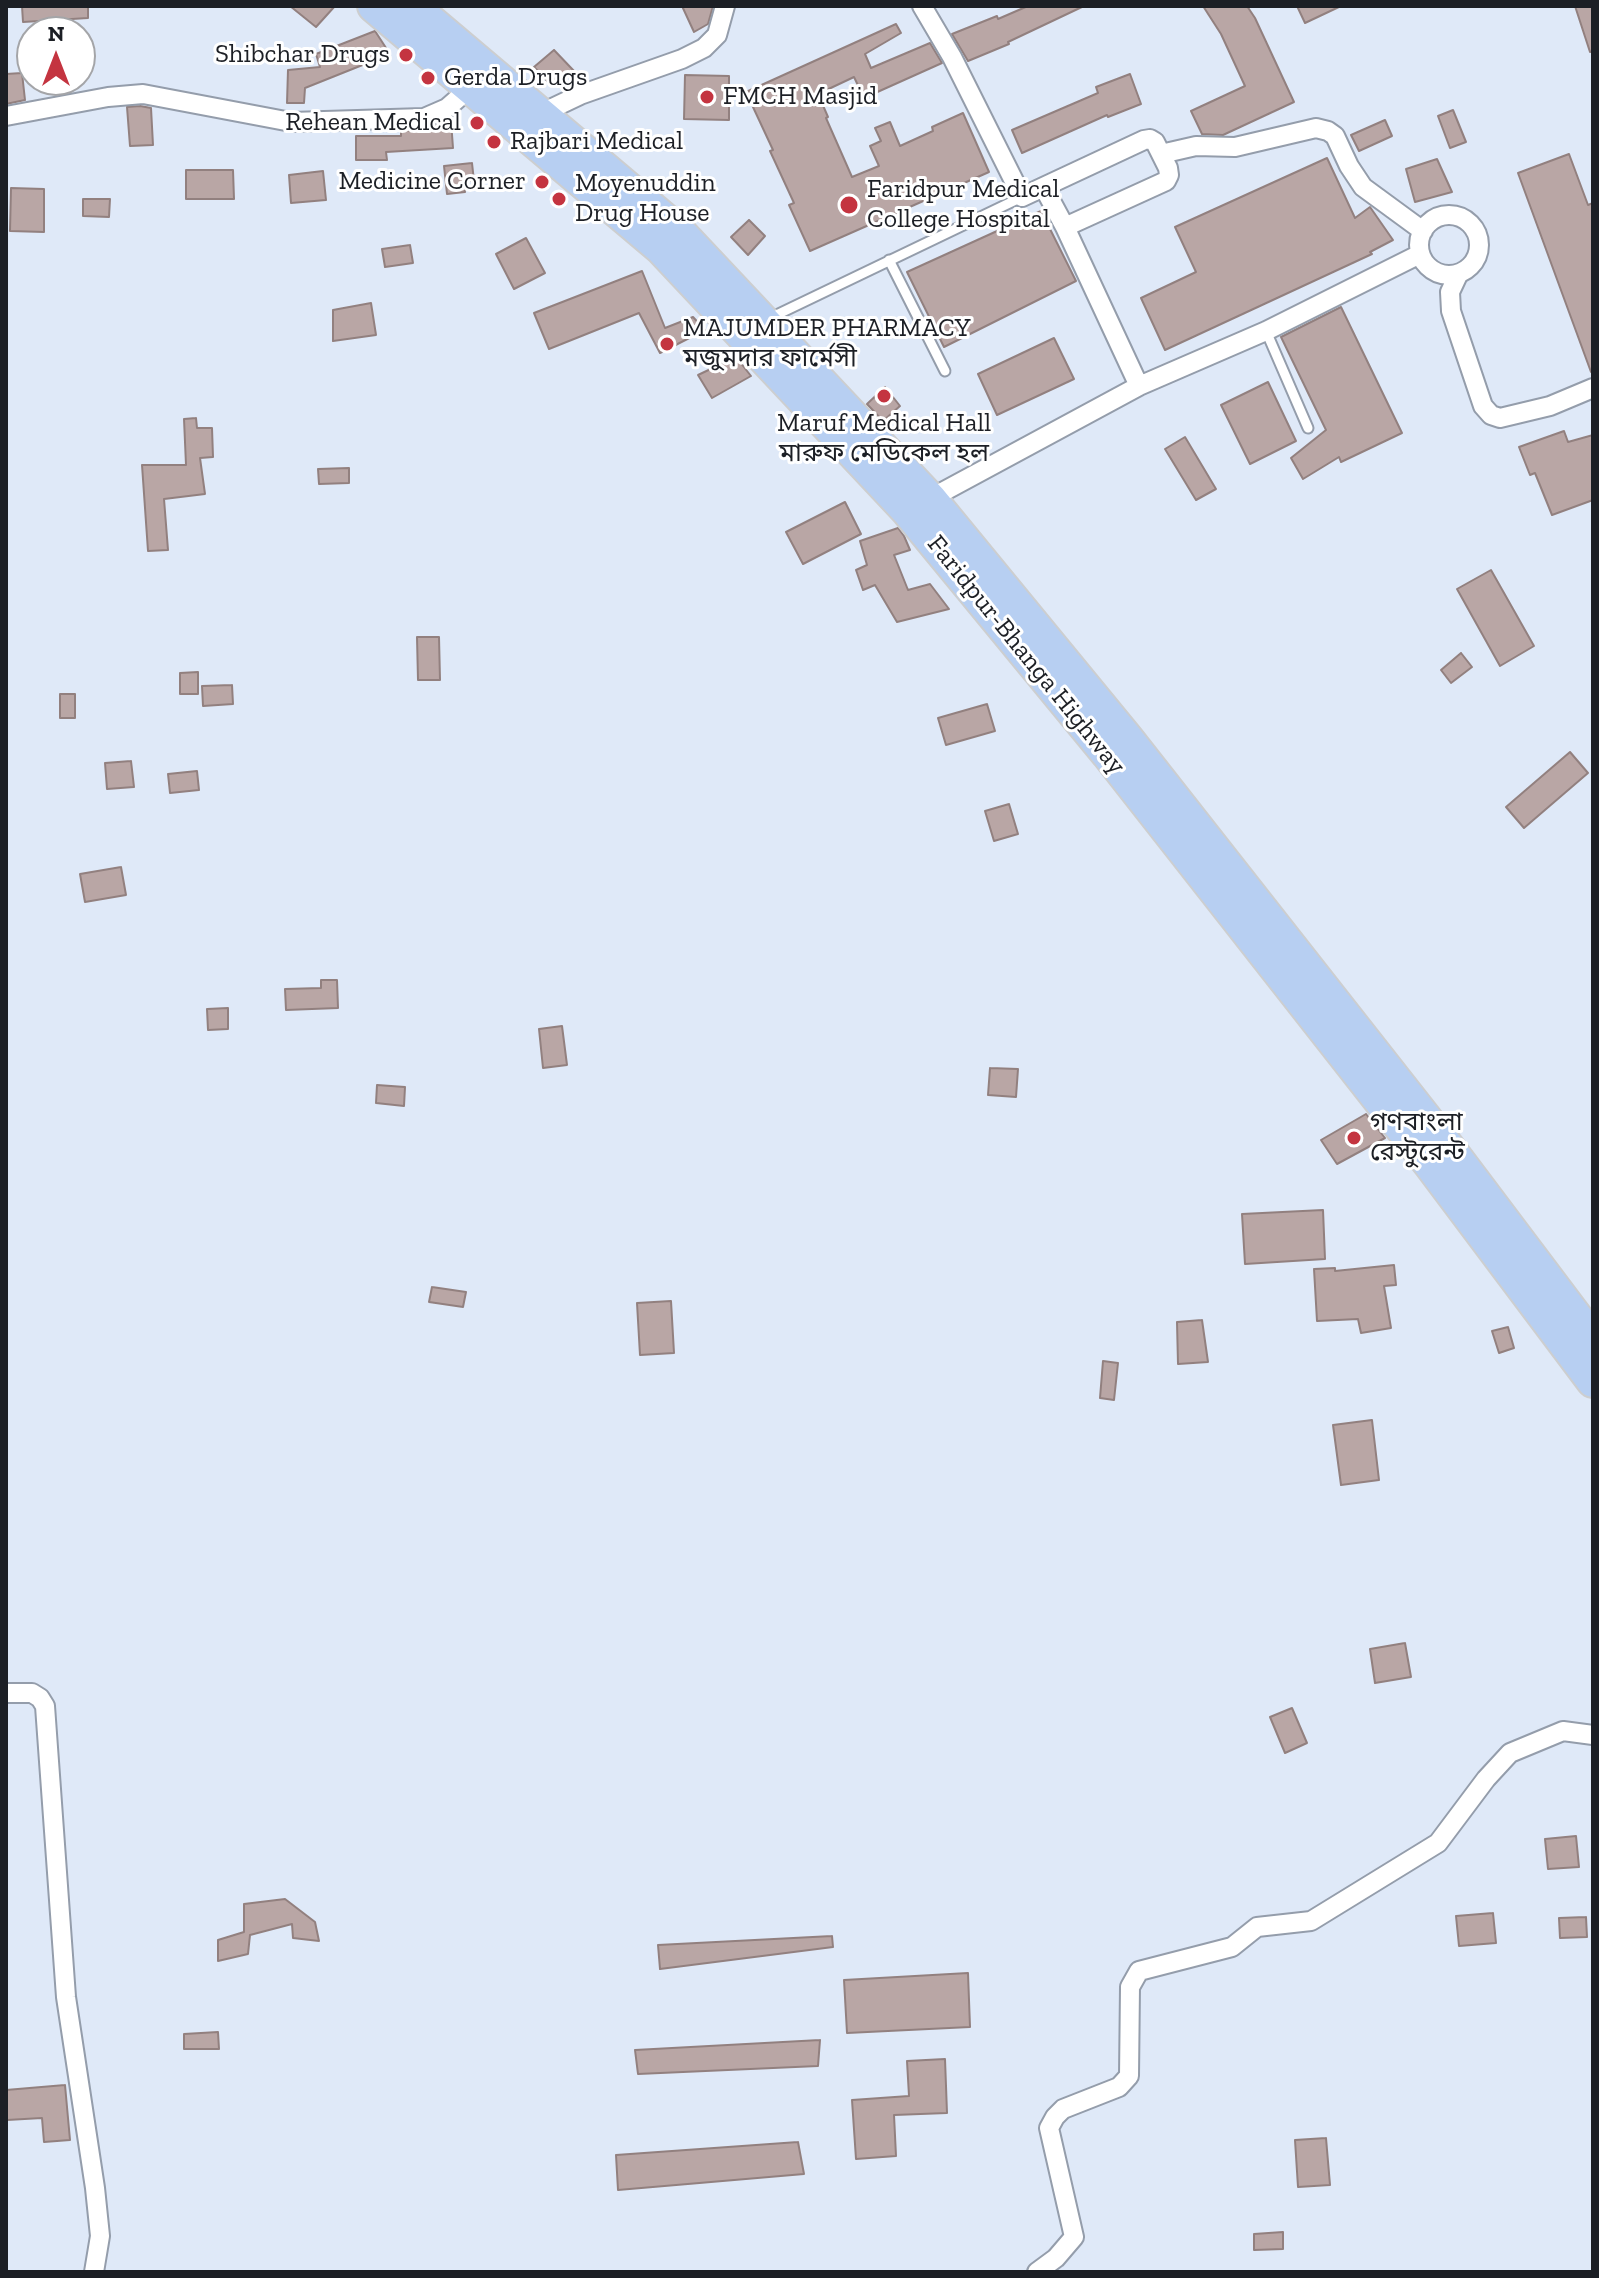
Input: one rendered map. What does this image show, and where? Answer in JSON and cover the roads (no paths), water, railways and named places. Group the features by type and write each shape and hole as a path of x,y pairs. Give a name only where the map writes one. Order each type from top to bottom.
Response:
{"highway":[{"name":"Faridpur-Bhanga Highway","path":"374,6 471,87 532,123 678,231 754,328 919,505 1127,739 1450,1150 1593,1340"},
{"name":"Faridpur-Bhanga Highway","path":"412,6 532,123"},
{"name":"Faridpur-Bhanga Highway","path":"919,505 1137,791 1430,1164 1593,1381"}],"street":[{"path":"532,123 580,95 682,59 704,48 717,35 725,6"},
{"path":"922,6 952,57 1022,197 1144,140 1155,142 1168,168 1166,181 1065,227"},
{"path":"6,116 108,97 143,94 291,122 424,118 447,108 471,87"},
{"path":"1161,154 1196,146 1235,147 1316,128 1328,131 1335,136 1363,187 1423,231"},
{"path":"1044,188 1139,386"},
{"path":"1458,275 1435,272 1420,254 1418,241 1423,231 1430,222 1441,216 1453,215 1464,219 1479,237 1480,249 1476,260 1458,275 1450,292 1451,311 1483,406 1491,415 1500,418 1550,406 1593,388"},
{"path":"919,505 1139,386 1266,331 1420,254"},
{"path":"6,1693 32,1693 45,1706 66,1997 100,2236 94,2272"},
{"path":"1037,2272 1056,2258 1074,2237 1049,2128 1063,2109 1119,2087 1129,2076 1130,1987 1139,1971 1232,1947 1257,1927 1311,1921 1438,1843 1486,1779 1510,1753 1563,1731 1593,1735"}],"lane":[{"path":"754,328 1022,197"},
{"path":"889,260 945,371"},
{"path":"1266,331 1308,428"}],"place":[{"name":"Shibchar Drugs","path":"406,55"},
{"name":"Gerda Drugs","path":"428,78"},
{"name":"FMCH Masjid","path":"707,97"},
{"name":"Rehean Medical","path":"477,123"},
{"name":"Rajbari Medical","path":"494,142"},
{"name":"Medicine Corner","path":"542,182"},
{"name":"Moyenuddin Drug House","path":"559,199"},
{"name":"Faridpur Medical College Hospital","path":"849,205"},
{"name":"MAJUMDER PHARMACY মজুমদার ফার্মেসী","path":"667,344"},
{"name":"Maruf Medical Hall মারুফ মেডিকেল হল","path":"884,396"},
{"name":"গণবাংলা রেস্টুরেন্ট","path":"1354,1138"}]}
